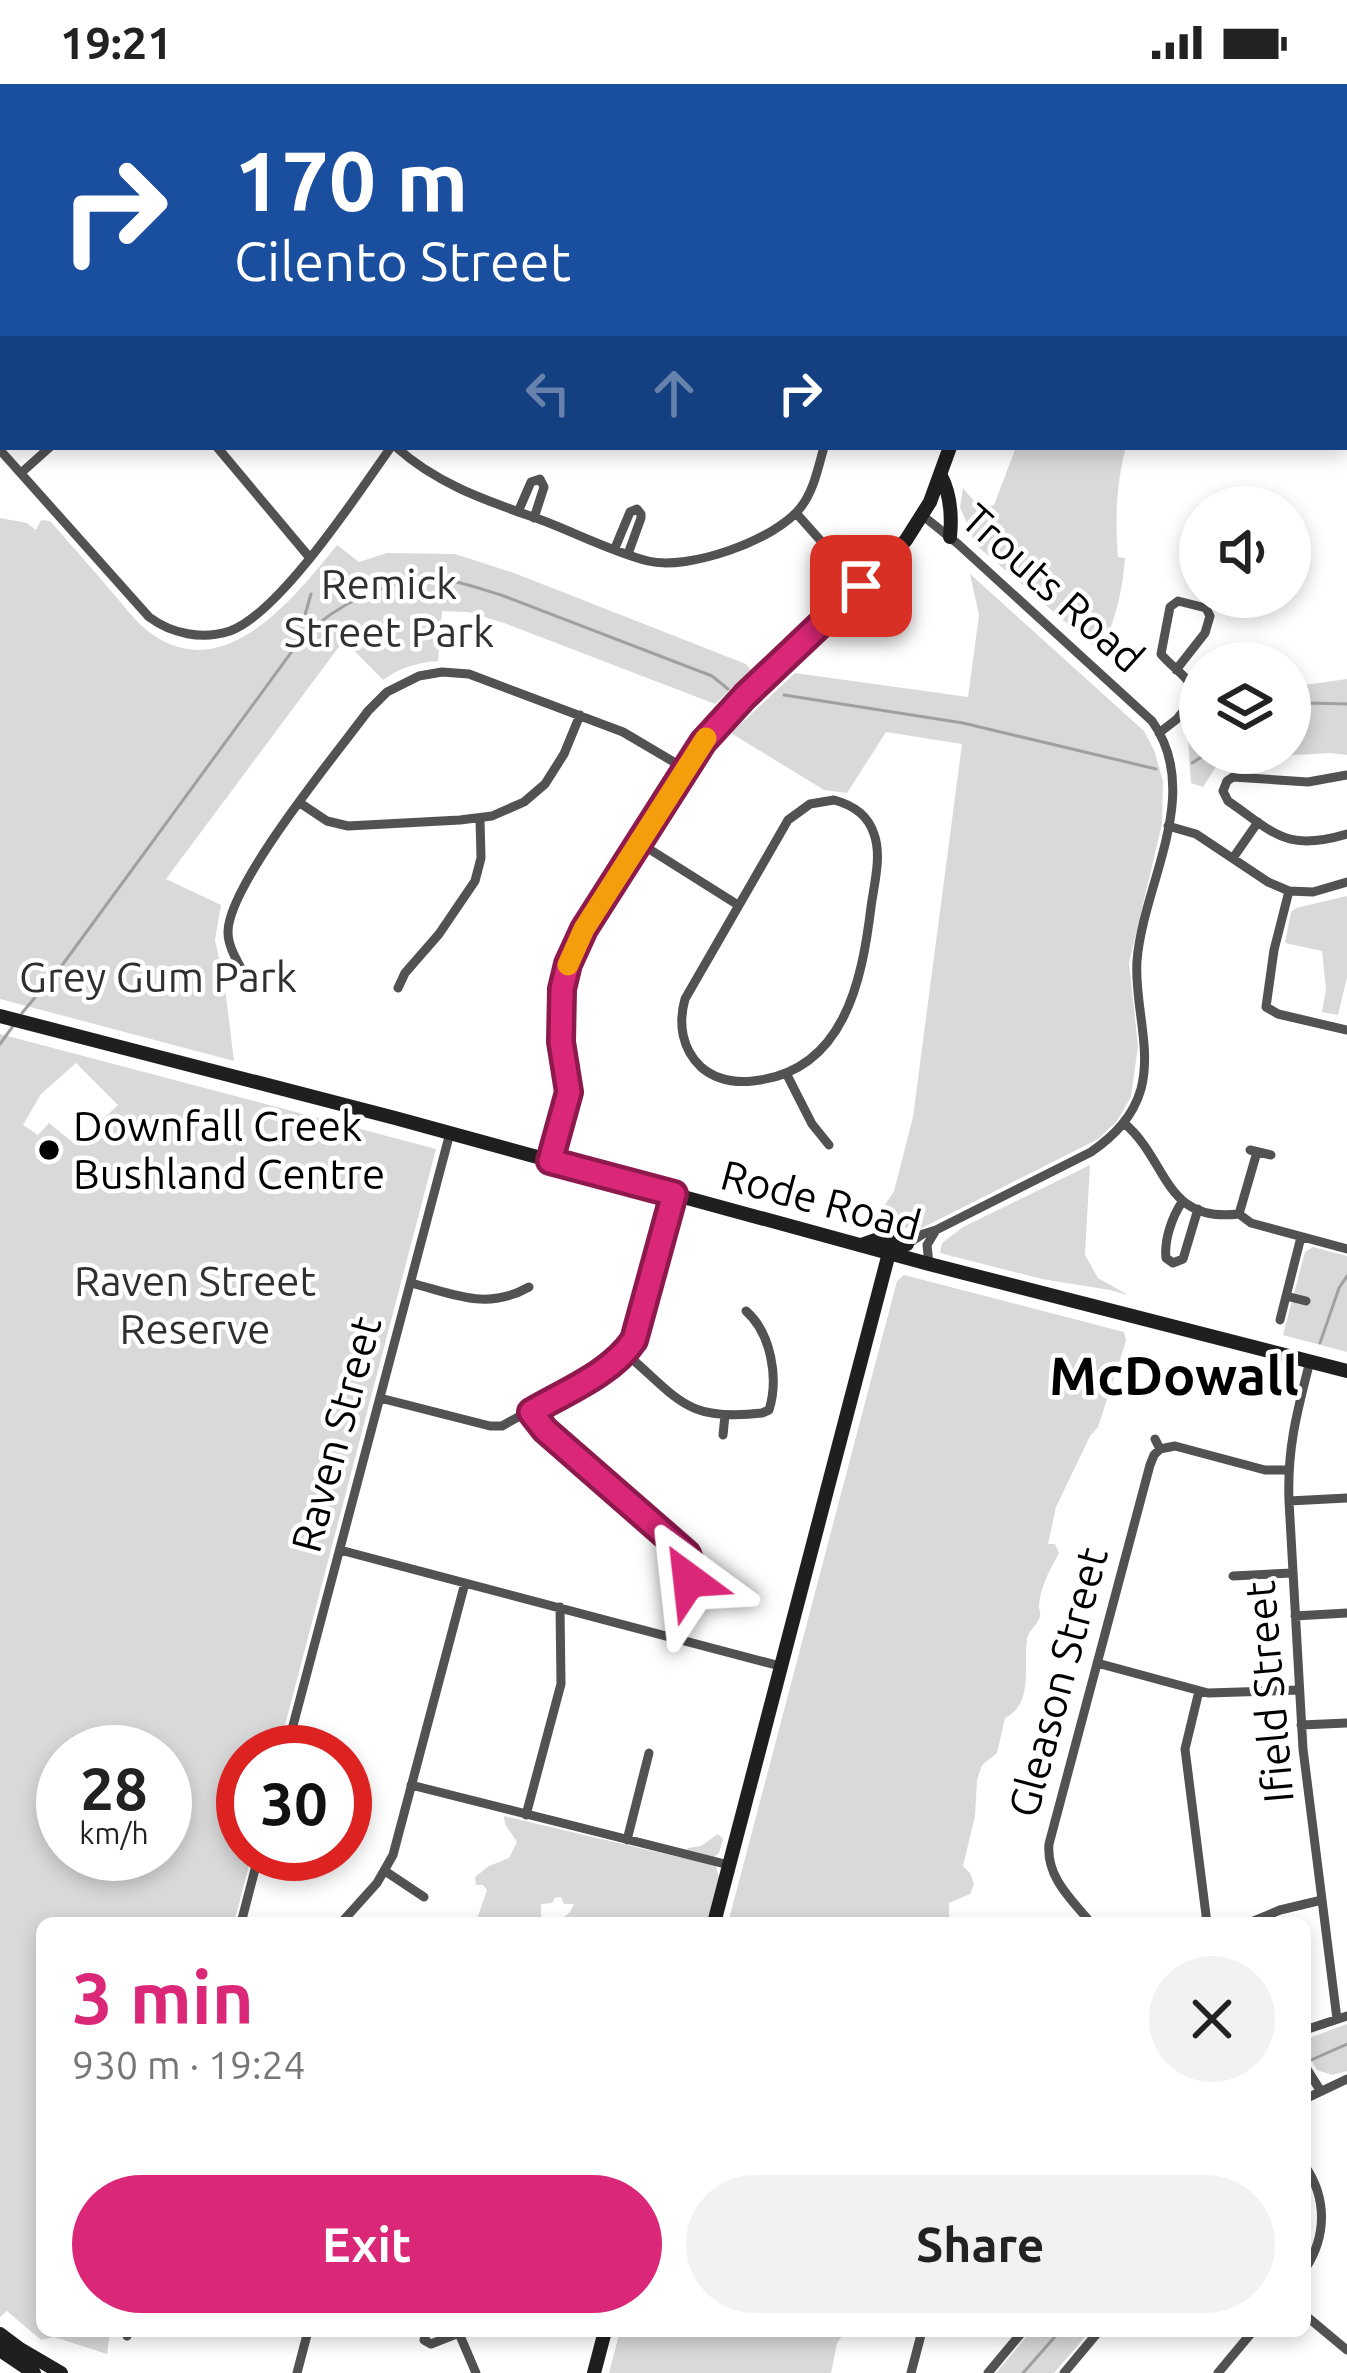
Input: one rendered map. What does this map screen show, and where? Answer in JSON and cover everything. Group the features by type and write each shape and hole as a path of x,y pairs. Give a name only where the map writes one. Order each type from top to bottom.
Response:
{"street":[{"path":"21,473 47,450"},
{"path":"222,450 310,559"},
{"path":"0,451 149,617 170,629 215,634 236,628 260,610 310,559 392,450"},
{"path":"398,450 442,482 656,562 691,562 766,534 796,513 810,492 823,450"},
{"name":"Trouts Road","path":"949,450 922,515 1146,715 1160,733"},
{"path":"941,476 948,493 950,537"},
{"path":"518,512 531,482 539,479 544,484 534,518"},
{"path":"615,548 630,512 637,509 641,516 628,554"},
{"path":"796,513 861,586"},
{"path":"550,1161 569,1092 560,1016 568,964 584,929 703,742 896,552 922,515"},
{"path":"716,1917 780,1666 898,1251 1102,1145 1135,1104 1144,1073 1138,955 1168,826 1172,774 1160,733 1195,696 1193,686 1176,670 1162,656 1171,604 1178,601 1206,608 1210,616 1204,633 1176,670"},
{"path":"241,968 228,937 230,919 254,868 377,700 398,685 442,672 469,674 636,738 684,768"},
{"path":"301,803 327,820 348,826 480,819 514,808 545,784 580,715"},
{"path":"1347,776 1307,782 1243,776 1230,778 1223,788 1225,798 1283,839 1317,841 1347,834"},
{"path":"834,800 849,804 868,822 878,856 856,991 828,1041 809,1059 759,1081 726,1080 700,1066 682,1034 685,999 737,905 782,829 801,808 834,800"},
{"path":"398,988 475,880 481,859 480,819"},
{"path":"1233,858 1258,822"},
{"path":"1168,826 1196,833 1289,891 1313,892 1347,881"},
{"path":"638,842 737,905"},
{"path":"1289,891 1266,1007 1277,1014 1347,1030"},
{"name":"Rode Road","path":"4,1017 1347,1371"},
{"path":"786,1073 812,1124 829,1145"},
{"path":"1124,1123 1144,1142 1182,1202 1221,1215 1238,1214 1251,1223 1347,1249"},
{"name":"Raven Street","path":"293,1725 449,1133"},
{"path":"1238,1214 1254,1151 1271,1155"},
{"path":"380,1398 490,1426 509,1424 611,1365 638,1332 674,1194"},
{"path":"1182,1202 1165,1250 1173,1263 1183,1259 1198,1209"},
{"path":"929,1264 926,1245 935,1230"},
{"path":"1280,1320 1301,1237"},
{"path":"411,1283 487,1301 529,1287"},
{"path":"1286,1296 1306,1301"},
{"path":"625,1353 689,1407 706,1414 762,1413 771,1402 770,1360 761,1326 746,1311"},
{"name":"Ifield Street","path":"1310,1361 1288,1470 1294,1616 1301,1725 1342,2018"},
{"path":"531,1412 545,1430 689,1557 690,1574 674,1638"},
{"path":"723,1435 724,1415"},
{"name":"Gleason Street","path":"1086,1917 1054,1876 1048,1853 1158,1444 1265,1470 1288,1470"},
{"path":"1289,1502 1347,1498"},
{"path":"340,1550 780,1666"},
{"path":"1233,1576 1292,1573"},
{"path":"346,1917 386,1871 395,1848 465,1582"},
{"path":"526,1815 561,1684 560,1607"},
{"path":"1294,1616 1347,1613"},
{"path":"1097,1664 1224,1694 1299,1690"},
{"path":"1199,1690 1185,1749 1206,1917"},
{"path":"1301,1725 1347,1723"},
{"path":"627,1840 649,1754"},
{"path":"411,1784 729,1865"},
{"path":"386,1871 424,1897"},
{"path":"243,1917 252,1881"},
{"path":"1263,1917 1322,1900"},
{"path":"1311,2028 1342,2018"},
{"path":"1311,2076 1320,2090"},
{"path":"1311,2095 1347,2079"},
{"path":"1311,2176 1322,2212 1311,2257"},
{"path":"1311,2320 1347,2350"},
{"path":"0,2334 61,2373"},
{"path":"297,2373 306,2337"},
{"path":"462,2337 476,2373"},
{"path":"593,2373 602,2337"},
{"path":"911,2373 920,2337"},
{"path":"988,2373 1018,2337"},
{"path":"1064,2373 1094,2337"},
{"path":"1218,2373 1248,2337"},
{"path":"0,2350 34,2373"}],"green space":[{"path":"1015,450 1125,450 1117,516 1118,557 1125,558 1124,570 1114,618 1099,651 976,545 960,507 963,488 980,504 994,505"},
{"path":"0,518 27,523 36,530 41,520 50,521 142,626 170,644 198,650 225,645 251,632 298,591 337,545 359,562 387,553 455,554 514,573 746,664 751,670 715,704 468,612 442,611 438,661 409,666 383,680 344,640 166,879 221,905 215,940 234,1061 0,999"},
{"path":"970,574 1144,731 1163,781 1162,824 1129,963 1138,1046 1131,1097 1117,1121 1098,1139 918,1230 864,1220 881,1211 894,1191 913,1117 962,744 886,732 847,793 824,790 731,733 795,673 968,697 979,615"},
{"path":"1347,679 1347,755 1311,754 1311,684"},
{"path":"1190,774 1211,774 1203,787 1191,783"},
{"path":"1347,896 1347,977 1338,1015 1322,1012 1326,989 1322,951 1285,943 1296,908"},
{"name":"Raven Street Reserve","path":"0,1034 436,1149 285,1725 216,1725 216,1881 245,1881 236,1917 36,1917 36,2336 7,2311 0,2317","holes":["76,1063 118,1105 76,1145 49,1123 38,1135 23,1125 41,1094"]},
{"path":"1090,1165 1085,1255 1098,1278 1128,1295 940,1253 942,1243 963,1227"},
{"path":"1313,1247 1347,1256 1347,1352 1283,1335 1305,1252"},
{"path":"904,1275 1124,1332 1126,1341 1098,1427 1056,1507 1048,1544 1055,1544 1059,1553 1041,1592 1039,1619 1028,1636 1024,1694 1005,1718 997,1753 982,1765 977,1780 975,1816 963,1866 974,1884 970,1894 949,1903 949,1917 730,1917 897,1281"},
{"path":"504,1816 682,1858 688,1848 701,1846 718,1834 723,1839 714,1857 720,1882 711,1917 564,1917 574,1904 564,1904 561,1897 541,1904 541,1917 478,1917 487,1890 476,1885 475,1877 509,1858 517,1842"},
{"path":"1347,2024 1347,2071 1332,2075 1317,2070 1311,2060 1312,2037"},
{"name":"Raven Street Reserve","path":"54,2337 109,2337 107,2354"},
{"path":"618,2337 842,2337 831,2373 609,2373"},
{"path":"1026,2337 1085,2337 1054,2373 996,2373"}],"waterway":[{"path":"22,1013 301,639 363,596 418,581 461,583 712,676 728,689"},
{"path":"311,594 305,615 311,626"},
{"path":"784,695 963,723 1156,769"},
{"path":"1311,703 1347,704"},
{"path":"0,1044 13,1026"},
{"path":"1320,1343 1347,1276"},
{"path":"1311,2060 1347,2044"},
{"path":"1023,2373 1055,2337"}],"slow traffic":[{"path":"568,965 584,929 706,738"}],"place":[{"name":"Downfall Creek Bushland Centre","path":"49,1150"}],"district":[{"name":"McDowall","path":"1174,1376"}],"route":[{"path":"689,1580 687,1554 545,1430 531,1412 611,1365 634,1340 674,1194 550,1161 569,1092 561,1042 562,989 584,929 703,742 861,586"}],"park label":[{"name":"Remick Street Park","path":"389,608"},
{"name":"Grey Gum Park","path":"158,977"}]}
